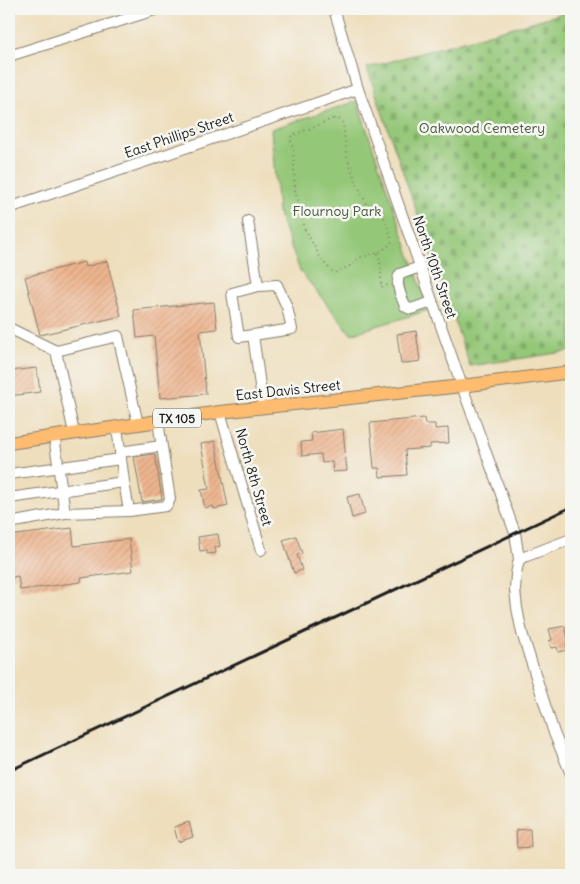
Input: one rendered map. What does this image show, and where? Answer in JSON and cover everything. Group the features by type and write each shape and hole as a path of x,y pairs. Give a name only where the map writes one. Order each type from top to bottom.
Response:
{"main road":[{"name":"East Davis Street","path":"9,443 220,412 462,386 571,372"}],"street":[{"path":"9,56 158,9"},
{"name":"North 10th Street","path":"334,9 358,89 515,533 519,559 515,590 522,633 554,733 571,774"},
{"name":"East Phillips Street","path":"9,208 358,89"},
{"path":"248,221 258,286"},
{"path":"420,267 398,276 397,282 405,306 411,308 432,302"},
{"path":"277,285 287,307 292,328 253,335 239,337 232,293 258,286 277,285"},
{"path":"9,328 56,351 118,336 138,424"},
{"path":"253,335 263,407"},
{"path":"56,351 74,433"},
{"name":"North 8th Street","path":"220,412 261,550"},
{"path":"9,523 65,513 129,511 166,506 170,499 158,421"},
{"path":"117,427 129,511"},
{"path":"54,436 65,513"},
{"path":"9,474 58,467 161,446"},
{"path":"9,498 124,482"},
{"path":"519,559 571,539"}],"path":[{"path":"334,118 342,120 345,130 347,156 354,177 369,210 384,218 392,238 391,244 378,253 361,257 352,265 336,273 322,261 305,229 295,190 293,148 290,138 294,134 334,118"},
{"path":"378,253 381,266 381,287 397,282"}],"green space":[{"name":"Oakwood Cemetery","path":"571,11 571,351 470,366 367,68"},
{"name":"Flournoy Park","path":"357,101 429,310 351,334 300,271 278,212 271,129"}],"building":[{"path":"107,261 121,316 40,335 25,277 84,262 85,267"},
{"path":"214,302 217,329 200,331 206,394 160,398 154,336 137,338 134,310"},
{"path":"416,331 420,361 401,364 397,334"},
{"path":"37,368 40,392 9,396 9,371"},
{"path":"424,418 425,424 435,424 435,429 448,428 449,443 430,444 430,448 405,450 407,475 380,477 379,468 374,468 370,423"},
{"path":"343,429 347,471 333,472 332,462 322,463 321,454 302,456 301,442 312,441 311,433"},
{"path":"215,441 228,506 214,509 213,506 205,508 201,490 209,489 201,444"},
{"path":"155,454 162,499 142,502 134,457"},
{"path":"360,494 365,514 352,518 347,497"},
{"path":"72,528 74,546 129,539 133,571 81,578 81,582 20,590 18,576 9,578 9,536"},
{"path":"218,534 220,546 215,547 216,553 207,554 207,550 200,551 198,537"},
{"path":"296,536 302,553 297,555 302,570 294,573 283,540"},
{"path":"565,626 569,643 566,644 567,650 558,652 557,647 551,648 549,641 552,640 549,629"},
{"path":"189,822 193,837 178,842 174,827"},
{"path":"530,829 531,847 517,848 516,830"}],"railway":[{"path":"9,771 571,507"}]}
